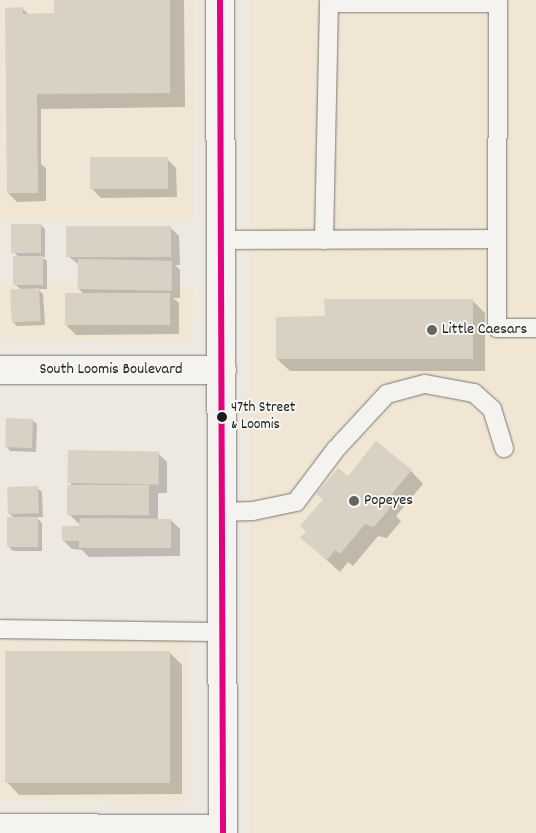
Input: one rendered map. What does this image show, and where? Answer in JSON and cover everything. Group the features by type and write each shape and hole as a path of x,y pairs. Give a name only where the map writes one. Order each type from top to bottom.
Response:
{"main road":[{"path":"0,828 223,831 220,0"},
{"name":"South Loomis Boulevard","path":"0,370 222,370"}],"lane":[{"path":"324,240 329,3 498,2 497,328 536,328"},
{"path":"221,240 497,239"},
{"path":"222,512 253,511 296,502 336,449 387,394 425,384 474,393 492,408 504,448"},
{"path":"0,629 222,632"}],"shaded area":[{"path":"0,0 193,0 193,221 0,221"},
{"path":"250,0 536,0 536,833 250,833"},
{"path":"0,285 193,288 192,341 0,338"},
{"path":"0,629 189,632 186,803 0,800"}],"building":[{"path":"54,0 170,0 170,93 37,94 38,193 7,193 5,8 23,7 23,14 54,13"},
{"path":"90,157 168,157 168,189 90,189"},
{"path":"11,224 41,224 41,253 11,253"},
{"path":"66,226 171,226 171,257 66,257"},
{"path":"13,256 43,256 43,285 13,285"},
{"path":"78,259 172,261 171,291 77,289"},
{"path":"39,288 41,321 12,322 10,290"},
{"path":"65,293 170,293 170,325 65,325"},
{"path":"324,299 473,299 473,359 276,359 276,317 325,316"},
{"path":"6,418 33,419 32,448 5,447"},
{"name":"Popeyes","path":"376,441 412,470 384,503 390,508 374,527 365,524 340,554 335,550 327,560 300,538 306,531 300,526 323,499 316,494 338,468 348,476"},
{"path":"68,450 159,452 158,485 67,483"},
{"path":"67,485 149,485 149,515 67,515"},
{"path":"38,486 39,513 8,514 7,487"},
{"path":"7,517 38,517 38,547 7,547"},
{"path":"80,518 171,519 171,548 79,548 79,541 62,541 62,526 79,526"},
{"path":"5,651 170,651 170,783 5,783"}],"transit line":[{"path":"220,0 223,833"}],"place":[{"name":"Little Caesars","path":"432,330"},
{"name":"47th Street & Loomis","path":"222,417"},
{"name":"Popeyes","path":"354,501"}]}
